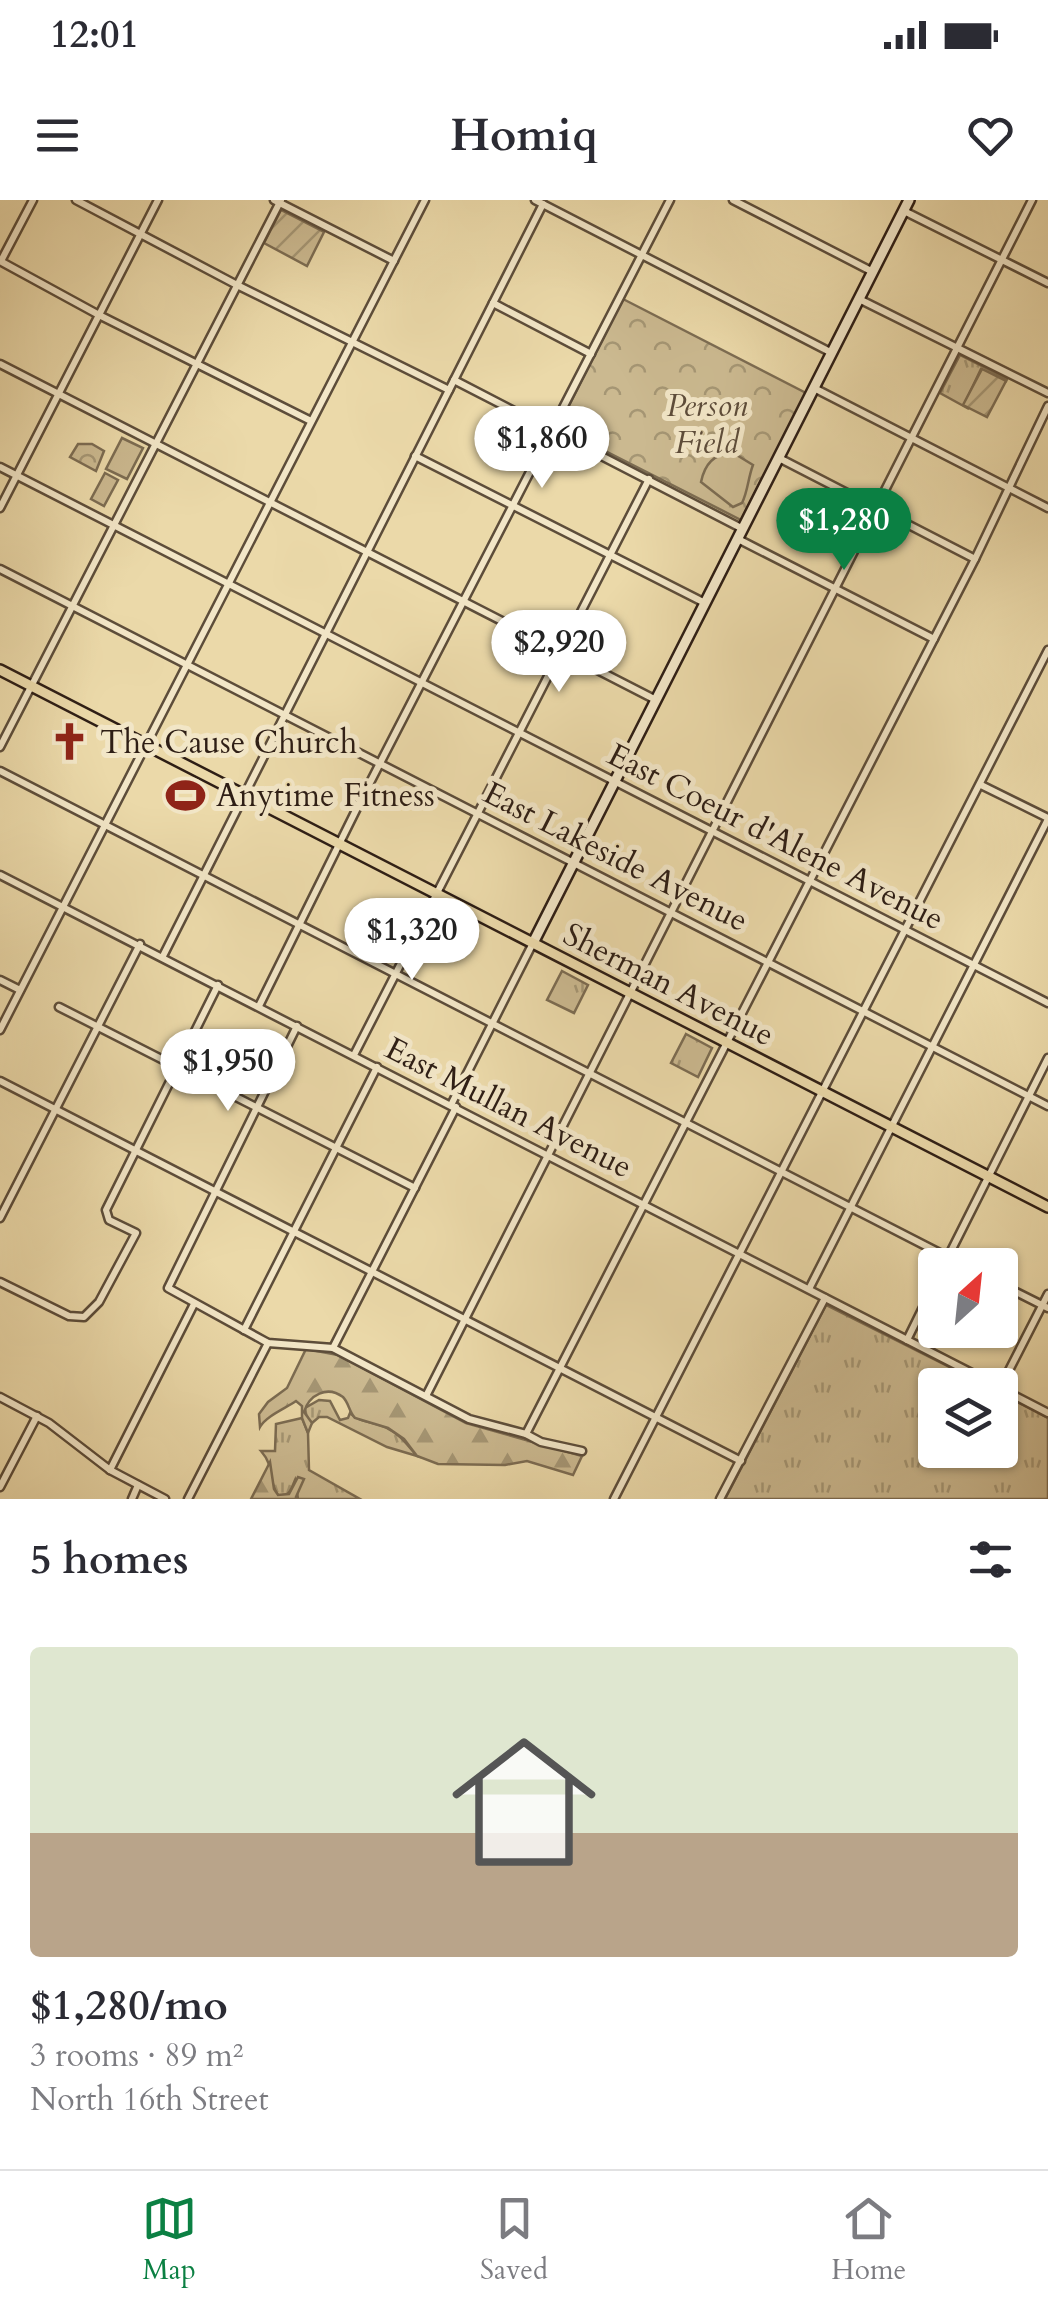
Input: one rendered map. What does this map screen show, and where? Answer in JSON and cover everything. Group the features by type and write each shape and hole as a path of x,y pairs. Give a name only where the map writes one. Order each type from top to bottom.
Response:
{"main road":[{"path":"533,942 909,200"},
{"name":"Sherman Avenue","path":"0,670 1048,1207"}],"street":[{"path":"33,200 0,262 311,421"},
{"path":"76,200 449,390"},
{"path":"0,508 158,200"},
{"path":"0,1030 426,200"},
{"path":"259,1006 670,200"},
{"path":"733,200 873,272"},
{"path":"426,1396 1032,200"},
{"path":"0,747 278,201 394,261"},
{"path":"163,956 493,303 539,202 832,353"},
{"path":"904,211 1048,283"},
{"path":"859,299 1048,393"},
{"path":"493,303 591,354"},
{"path":"0,364 656,700"},
{"path":"454,380 743,529"},
{"path":"814,388 1048,508"},
{"path":"526,1434 934,640 1048,406"},
{"path":"416,456 706,603"},
{"path":"778,458 975,559"},
{"name":"East Coeur d'Alene Avenue","path":"0,467 1048,1003"},
{"path":"354,1055 649,479"},
{"path":"738,540 934,640"},
{"name":"East Lakeside Avenue","path":"0,569 1048,1106"},
{"path":"614,1499 1048,650"},
{"path":"0,771 922,1248"},
{"path":"809,1289 1048,818 981,785"},
{"name":"East Mullan Avenue","path":"0,875 962,1368"},
{"path":"333,1348 533,942"},
{"path":"0,1218 140,944"},
{"path":"0,980 20,990"},
{"path":"0,1282 69,1316 84,1316 99,1302 136,1233 109,1220 106,1210 218,985"},
{"path":"59,1007 414,1188"},
{"path":"298,1026 168,1283 169,1290 268,1343 333,1348 468,1419 582,1451"},
{"path":"952,1248 1048,1058"},
{"path":"244,1330 378,1067"},
{"path":"0,1081 741,1461"},
{"path":"1018,1293 1045,1306"},
{"path":"1008,1368 1045,1306 1048,1294"},
{"path":"720,1499 824,1298"},
{"path":"110,1470 194,1304"},
{"path":"907,1340 918,1318"},
{"path":"188,1499 268,1343"},
{"path":"0,1397 36,1416 110,1470 166,1499"},
{"name":"East Mullan Avenue","path":"1018,1397 1048,1413"},
{"path":"0,1487 36,1416"},
{"path":"132,1499 138,1485"}],"green space":[{"path":"281,210 324,232 307,266 264,243"},
{"name":"Person Field","path":"623,299 806,393 741,520 560,428"},
{"path":"960,355 1007,379 981,369 964,405 969,409 940,393"},
{"path":"982,369 1006,381 987,417 963,405"},
{"path":"122,438 143,448 127,479 106,469"},
{"path":"78,444 92,444 104,451 96,471 70,457"},
{"path":"735,454 753,465 742,503 733,507 701,482 712,460"},
{"path":"105,473 118,480 104,506 91,499"},
{"path":"562,971 588,985 574,1013 547,1000"},
{"path":"686,1034 712,1048 698,1077 671,1063"},
{"path":"826,1305 951,1368 918,1368 918,1468 1018,1468 1018,1402 1048,1418 1048,1499 725,1499"},
{"path":"306,1349 338,1355 466,1423 582,1456 573,1475 527,1461 505,1465 438,1464 417,1456 404,1439 388,1428 355,1418 343,1397 331,1392 319,1394 306,1406 304,1412 312,1423 308,1433 302,1406 296,1401 260,1427 259,1414 287,1388"},
{"path":"319,1400 330,1401 340,1420 350,1413 392,1431 417,1456 387,1447 327,1417 312,1423 306,1418 305,1408"},
{"path":"302,1418 308,1433 309,1470 360,1499 298,1499 295,1480 288,1494 278,1495 261,1451 275,1451 276,1424"},
{"path":"270,1462 278,1495 289,1494 298,1477 304,1479 298,1499 251,1499"}],"place":[{"name":"The Cause Church","path":"70,742"},
{"name":"Anytime Fitness","path":"186,795"}]}
